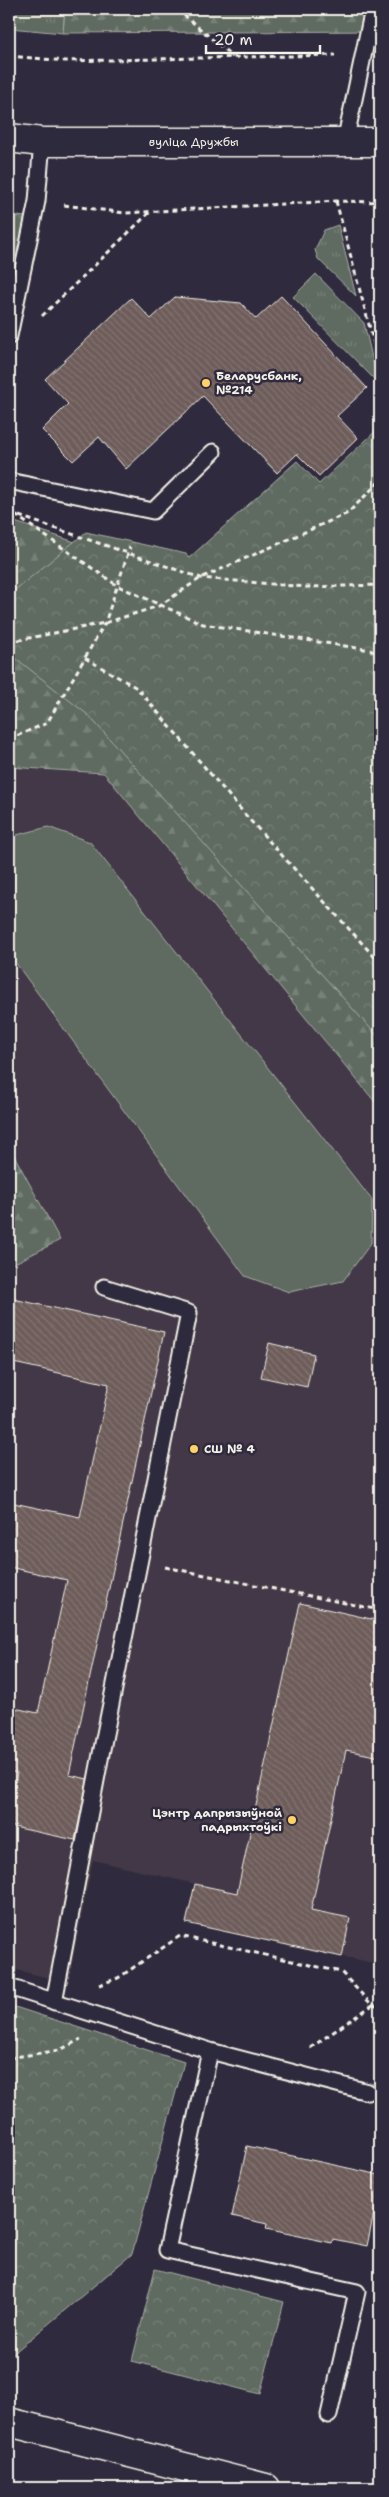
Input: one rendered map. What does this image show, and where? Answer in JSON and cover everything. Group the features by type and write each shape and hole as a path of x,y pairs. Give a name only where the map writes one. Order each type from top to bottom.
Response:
{"street":[{"name":"вуліца Дружбы","path":"9,138 42,142 380,142"},
{"path":"9,2422 266,2488"}],"lane":[{"path":"345,142 372,9"},
{"path":"9,336 36,201 42,142"},
{"path":"9,481 153,511 213,452"},
{"path":"54,2002 189,1313 104,1288"},
{"path":"9,1987 210,2052 368,2092"},
{"path":"210,2052 168,2250 357,2292 329,2415"}],"path":[{"path":"178,9 233,57"},
{"path":"9,56 66,61 364,54"},
{"path":"36,201 125,213 336,201 380,202"},
{"path":"336,201 380,366"},
{"path":"37,320 151,211"},
{"path":"9,642 105,623 159,606 202,578 348,513 380,481"},
{"path":"9,508 15,515 118,586 159,606 203,624 370,650 380,655"},
{"path":"15,515 202,578 306,587 380,585"},
{"path":"9,739 47,723 105,623 130,547"},
{"path":"85,658 137,688 248,819 380,963"},
{"path":"139,1562 380,1610"},
{"path":"54,2002 118,1978 180,1936 341,1972 372,2005 380,2007"},
{"path":"279,2069 380,2000"},
{"path":"9,2058 60,2050 117,2021"}],"shaded area":[{"name":"СШ № 4","path":"88,714 380,1039 378,1964 186,1923 195,1884 93,1860 68,1983 9,1968 9,765"}],"green space":[{"path":"9,9 65,9 63,33 9,28"},
{"path":"65,9 380,9 380,31 63,33"},
{"path":"9,215 25,217 9,293"},
{"path":"338,225 356,296 318,259 315,250 324,230"},
{"path":"316,274 364,323 378,383 293,297"},
{"path":"380,427 380,1039 88,715 9,653 9,595 86,532 186,554 189,558 297,461 319,484"},
{"path":"380,470 380,1108 104,773 9,767 9,531 15,522 96,549 182,612"},
{"path":"48,827 90,842 372,1200 371,1243 343,1281 289,1292 245,1276 9,954 9,837"},
{"path":"9,1146 60,1240 9,1266"},
{"path":"9,2005 184,2062 132,2254 9,2357"},
{"path":"155,2269 284,2302 260,2394 132,2361"}],"building":[{"name":"Беларусбанк, №214","path":"281,296 367,388 337,416 358,438 319,476 297,454 277,473 203,396 126,469 99,437 73,461 42,430 68,404 45,379 131,298 151,319 175,297 241,303 256,319"},
{"path":"9,1298 164,1332 69,1775 88,1779 75,1840 9,1826 9,1811 17,1773 9,1771 9,1707 38,1713 67,1580 9,1567 9,1502 80,1517 109,1384 9,1362"},
{"path":"269,1343 314,1354 307,1387 261,1377"},
{"name":"Цэнтр дапрызыўной падрыхтоўкі","path":"300,1603 380,1621 380,1757 346,1750 311,1910 350,1918 342,1957 186,1923 195,1884 237,1893"},
{"path":"247,2146 380,2175 380,2215 374,2213 367,2246 333,2239 332,2243 266,2229 267,2224 232,2216"},
{"path":"380,2381 380,2408 375,2406"},
{"path":"380,2408 380,2446 373,2444"}],"place":[{"name":"Беларусбанк, №214","path":"206,383"},
{"name":"СШ № 4","path":"194,1449"},
{"name":"Цэнтр дапрызыўной падрыхтоўкі","path":"292,1820"}]}
